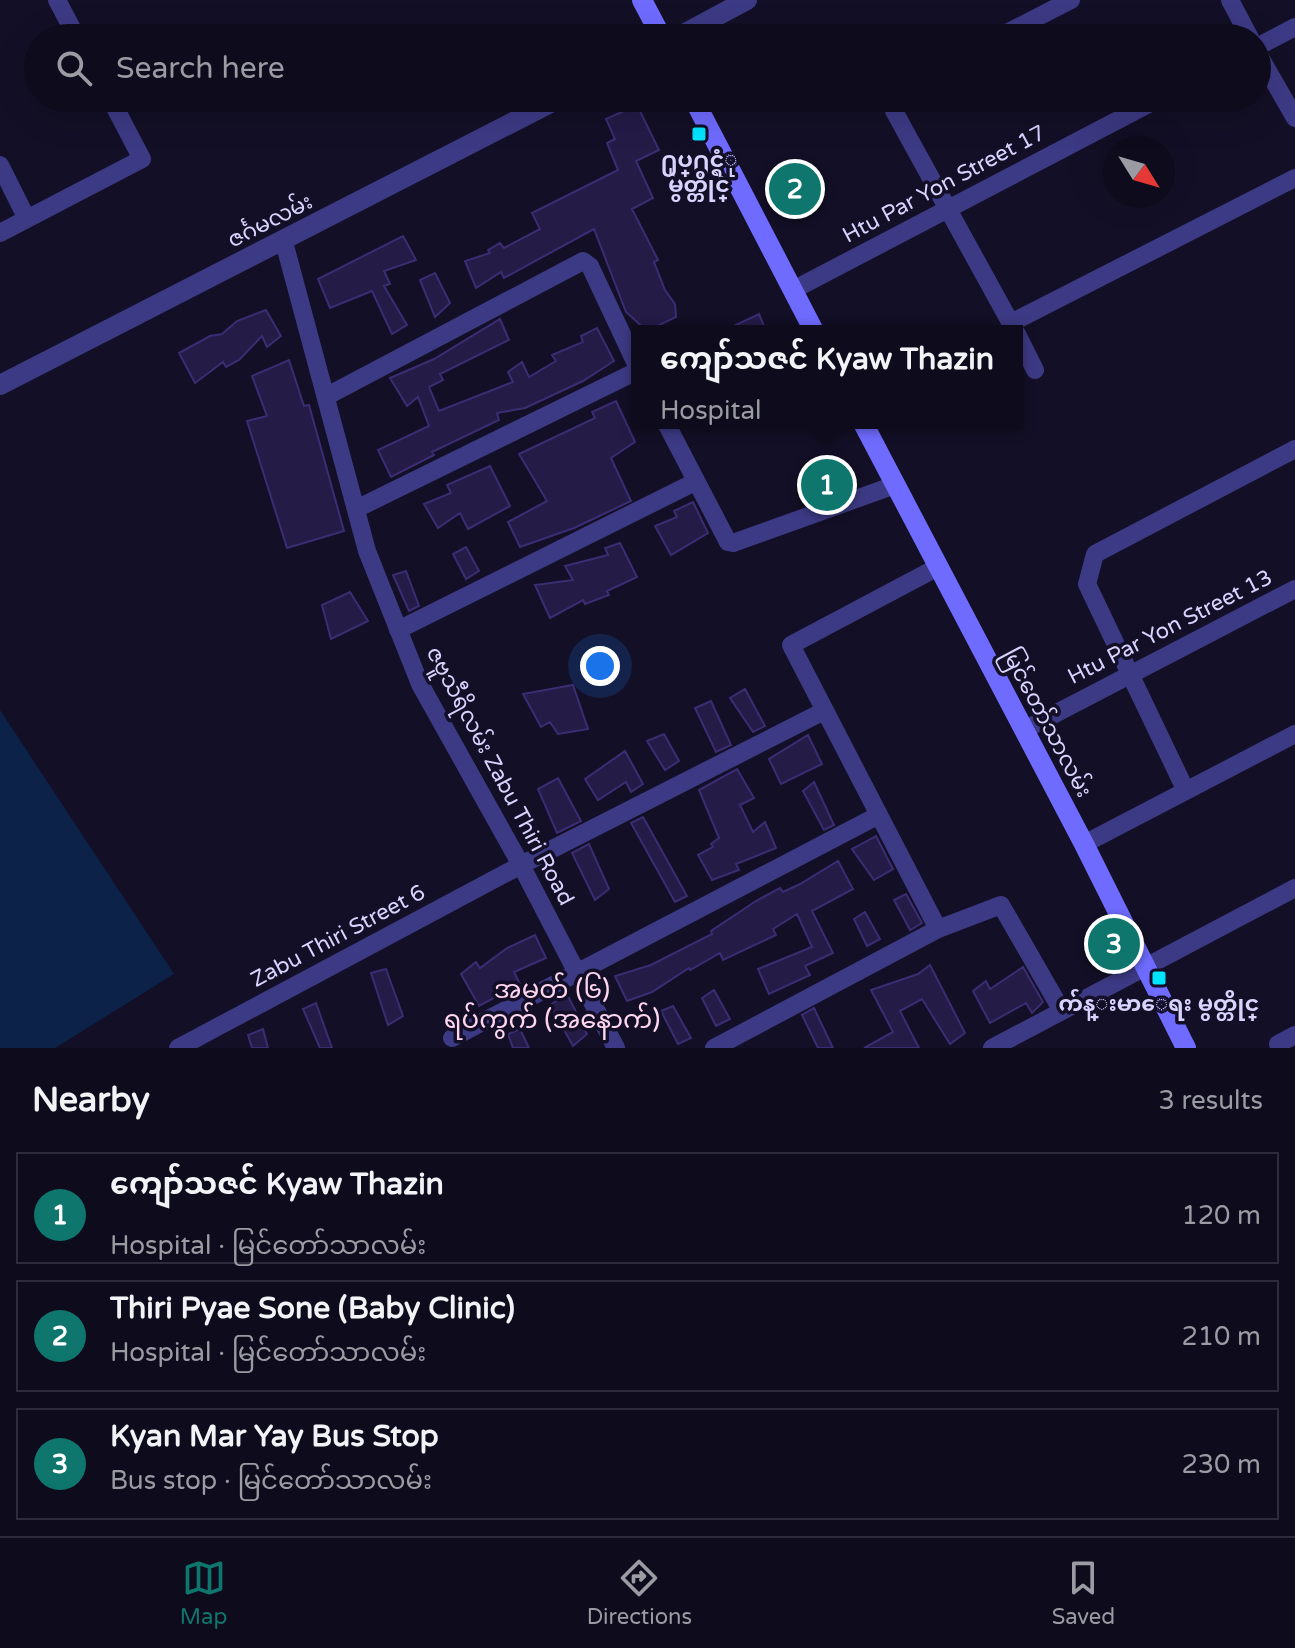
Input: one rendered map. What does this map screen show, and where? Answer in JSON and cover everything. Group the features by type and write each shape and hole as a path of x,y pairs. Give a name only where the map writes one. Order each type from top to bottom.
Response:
{"main road":[{"path":"642,0 655,24"},
{"path":"700,112 811,325"},
{"name":"မြင်တော်သာလမ်း","path":"866,429 1084,844 1186,1048"}],"street":[{"path":"57,0 70,24"},
{"path":"702,24 747,0"},
{"path":"1024,24 1071,0"},
{"path":"1230,0 1243,24"},
{"path":"1271,41 1295,27"},
{"path":"1271,74 1295,118"},
{"path":"0,233 142,159 117,112"},
{"name":"ဇင်္ဂမလမ်း","path":"0,385 533,112"},
{"path":"895,112 1013,325"},
{"name":"Htu Par Yon Street 17","path":"793,290 1133,112"},
{"path":"0,165 27,219"},
{"path":"1022,325 1295,178"},
{"name":"ဇဗူသီရိလမ်း Zabu Thiri Road","path":"284,242 367,551 420,684 521,865 616,1048"},
{"path":"327,396 583,261 590,266 631,356"},
{"path":"1023,345 1035,370"},
{"path":"356,509 631,372"},
{"path":"669,429 724,537 733,543 895,485"},
{"path":"1186,791 1087,584 1095,554 1295,449"},
{"path":"398,630 695,482"},
{"path":"938,567 791,645 938,929"},
{"name":"Htu Par Yon Street 13","path":"1024,730 1295,589"},
{"name":"Zabu Thiri Street 6","path":"178,1048 521,865 824,711"},
{"path":"1084,844 1295,734"},
{"path":"452,1038 577,976 877,816"},
{"path":"998,1047 1295,888"},
{"path":"714,1048 938,929 1001,905 1062,1011"},
{"path":"1278,1044 1295,1035"}],"water":[{"path":"0,710 174,974 55,1048 0,1048"}],"building":[{"path":"622,112 640,112 659,150 636,161 653,198 632,209 658,260 654,262 665,290 675,304 676,317 659,325 640,325 626,312 594,229 504,278 501,272 476,288 465,261 490,253 488,250 500,243 504,248 540,229 532,213 618,170 607,143 615,139 606,119"},
{"path":"403,236 416,260 384,271 390,284 384,286 407,325 392,334 372,291 330,308 318,279"},
{"path":"435,273 450,303 435,317 420,280"},
{"path":"266,310 281,336 267,347 262,336 239,360 226,367 223,362 195,383 179,353 210,336 222,334 237,321"},
{"path":"759,314 764,325 736,325"},
{"path":"500,319 509,340 440,374 443,380 429,387 439,411 513,382 508,372 522,362 529,377 556,361 552,355 583,342 581,336 597,328 614,361 583,381 525,408 497,413 499,420 432,452 434,455 391,477 378,450 429,426 418,397 407,406 390,378 434,359"},
{"path":"289,360 304,406 309,405 344,531 287,548 247,421 267,416 252,376"},
{"path":"616,401 635,442 611,458 631,501 574,528 520,547 508,522 547,501 519,454 595,418 592,412"},
{"path":"836,464 849,488 814,501 806,482"},
{"path":"490,466 510,506 468,529 460,513 438,528 424,504 451,493 447,485"},
{"path":"693,502 708,533 671,555 655,526 677,517 674,511"},
{"path":"620,543 637,577 607,591 609,595 585,604 583,600 550,618 535,585 573,580 565,566 608,555 605,548"},
{"path":"466,547 479,571 466,579 453,554"},
{"path":"406,571 419,606 409,611 393,575"},
{"path":"350,592 368,621 331,639 322,605"},
{"path":"573,685 588,729 558,734 550,722 541,727 523,694"},
{"path":"745,689 765,726 753,732 730,698"},
{"path":"711,701 731,745 716,752 695,708"},
{"path":"664,734 679,761 665,770 647,741"},
{"path":"808,735 822,764 781,784 769,759"},
{"path":"625,751 643,784 631,792 626,782 598,800 585,779"},
{"path":"737,769 754,798 740,805 753,832 765,822 776,848 736,864 739,870 712,880 698,855 713,847 711,844 719,838 699,790"},
{"path":"558,778 581,821 557,833 538,789"},
{"path":"814,782 834,825 824,830 803,791"},
{"path":"643,817 687,896 675,902 631,823"},
{"path":"876,836 893,869 874,880 852,849"},
{"path":"589,844 609,889 595,900 572,853"},
{"path":"838,861 853,889 812,911 833,953 805,966 810,975 769,994 758,969 812,947 797,914 773,929 776,935 723,960 720,953 689,968 652,992 627,1001 615,976 651,965 712,934 711,931 756,901 780,888 783,892 800,884"},
{"path":"906,894 922,923 910,930 894,900"},
{"path":"865,912 880,939 867,946 854,919"},
{"path":"535,935 546,958 514,972 520,984 479,1006 461,974 476,962 480,968 507,948"},
{"path":"930,965 965,1033 950,1044 922,999 900,1011 919,1048 864,1048 893,1032 871,990 918,974"},
{"path":"1023,967 1043,1002 1032,1013 1026,1003 990,1023 973,991 986,981 990,989"},
{"path":"386,969 403,1016 388,1025 371,973"},
{"path":"714,990 730,1019 716,1026 702,998"},
{"path":"567,994 587,1034 573,1046 550,1005"},
{"path":"316,1003 332,1048 320,1048 303,1009"},
{"path":"673,1006 691,1038 678,1044 661,1011"},
{"path":"814,1008 833,1048 818,1048 802,1015"},
{"path":"263,1029 268,1048 252,1048 248,1035"},
{"path":"520,1029 529,1048 513,1048 508,1034"}],"place":[{"name":"႐ုပ္႐ွင္ရံု မွတ္တိုင္","path":"699,134"},
{"name":"Thiri Pyae Sone (Baby Clinic)","path":"795,189"},
{"name":"ကျော်သဇင် Kyaw Thazin","path":"827,485"},
{"name":"Kyan Mar Yay Bus Stop","path":"1114,944"},
{"name":"က်န္းမာေရး မွတ္တိုင္","path":"1159,978"}],"district":[{"name":"အမှတ် (၆) ရပ်ကွက် (အနောက်)","path":"552,1004"}]}
